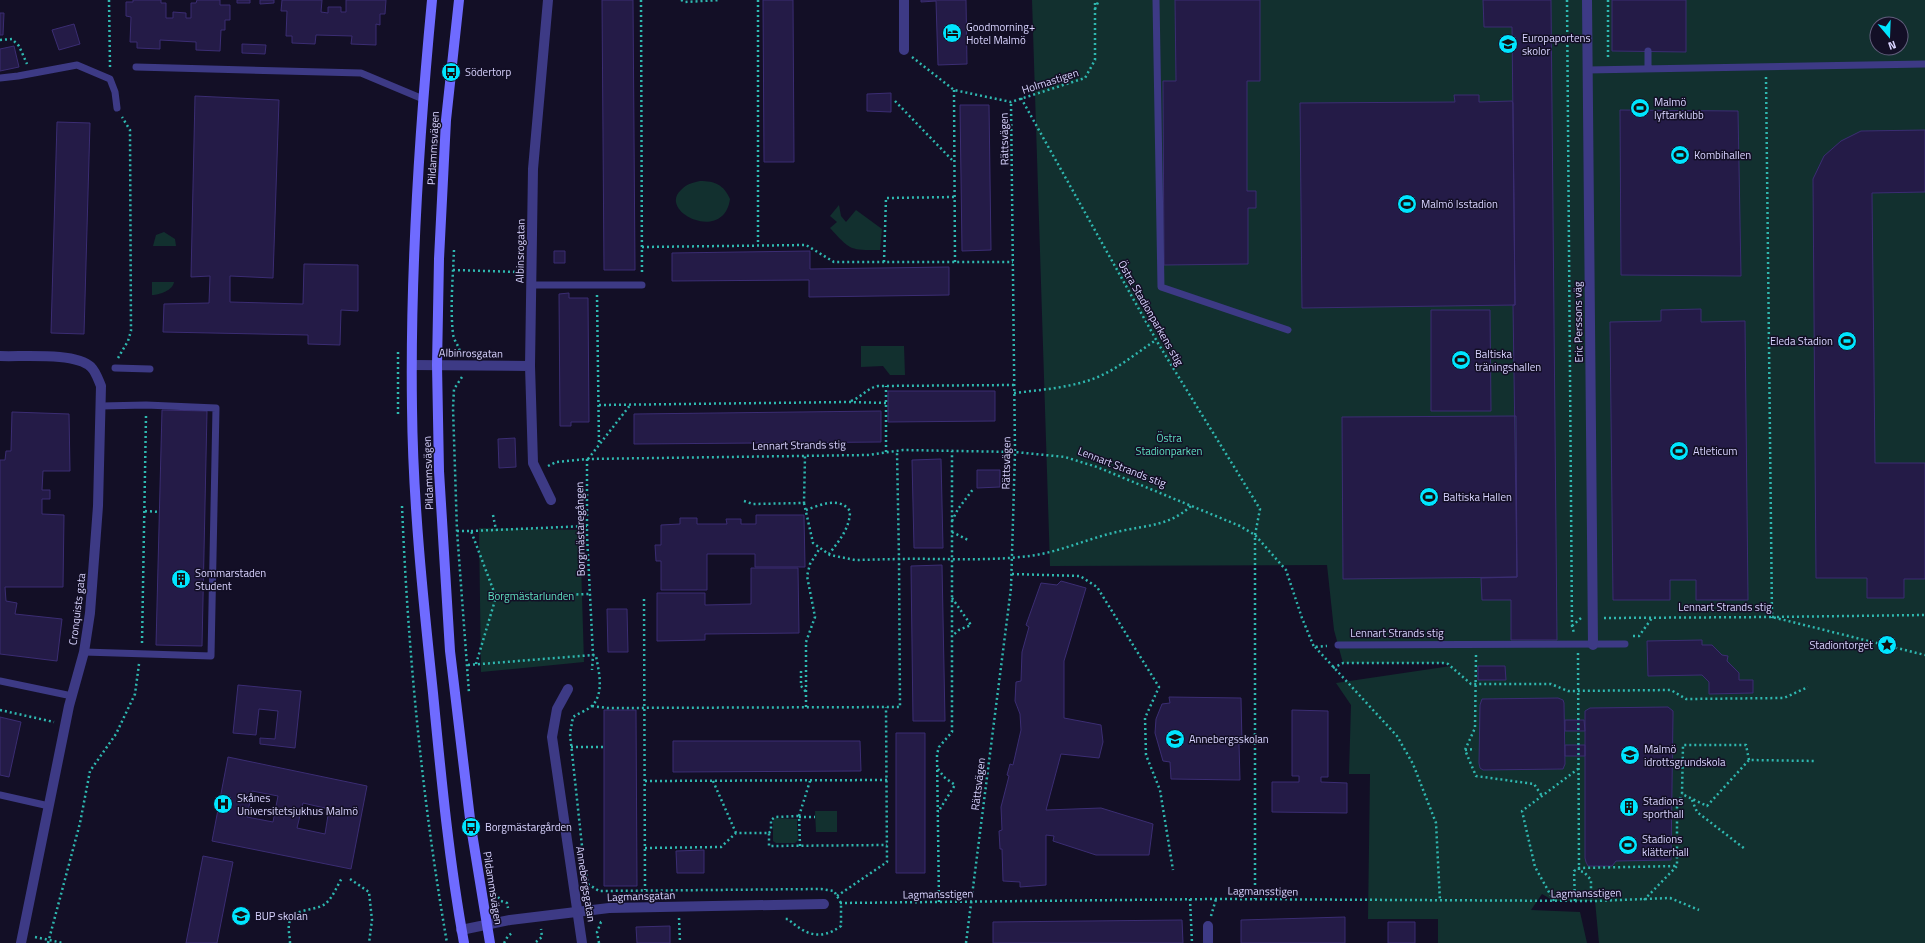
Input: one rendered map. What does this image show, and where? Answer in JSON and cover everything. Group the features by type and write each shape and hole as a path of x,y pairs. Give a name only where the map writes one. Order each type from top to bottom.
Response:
{"main road":[{"name":"Pildammsvägen","path":"432,0 423,100 414,247 412,410 420,566 442,778 461,930 464,943"},
{"name":"Pildammsvägen","path":"459,0 446,120 439,259 437,365 439,471 450,651 471,827 490,943"}],"street":[{"name":"Albinsrogatan","path":"548,0 533,169 530,366 533,463 551,500"},
{"path":"904,0 904,50"},
{"name":"Eric Perssons väg","path":"1587,0 1593,644"},
{"name":"Cronquists gata","path":"0,356 78,359 90,366 96,374 101,386 98,506 90,613 84,652 72,696 22,939"},
{"name":"Albinrosgatan","path":"412,364 530,366"},
{"name":"Annebergsgatan","path":"568,689 558,709 552,737 582,943"},
{"name":"Lagmansgatan","path":"461,930 510,920 609,908 824,904"},
{"path":"1208,926 1208,943"}],"lane":[{"path":"1156,0 1161,287 1288,330"},
{"path":"1648,52 1648,69"},
{"path":"1587,70 1925,64"},
{"path":"0,78 32,74 77,65 110,79 115,92 117,108"},
{"path":"136,67 361,72 423,100"},
{"path":"532,285 597,286 642,284"},
{"path":"115,368 150,369"},
{"path":"84,652 211,656 216,408 146,404 101,406"},
{"name":"Lennart Strands stig","path":"1338,645 1625,644"},
{"path":"0,681 72,696"},
{"path":"0,795 49,806"}],"path":[{"path":"109,0 110,79"},
{"path":"642,0 642,284"},
{"path":"681,0 685,2 720,0"},
{"path":"758,0 758,245"},
{"name":"Holmastigen","path":"1011,102 1085,78 1095,60 1093,0"},
{"path":"1094,12 1099,0"},
{"path":"1567,0 1572,626 1578,645 1579,871 1584,872 1592,880 1591,901"},
{"path":"1608,0 1608,70"},
{"path":"0,40 12,39 19,46 32,74"},
{"name":"Rättsvägen","path":"904,50 954,90 1011,102 1015,452 1012,574 966,943"},
{"path":"1765,66 1772,617 1925,615"},
{"path":"954,90 955,262"},
{"name":"Östra Stadionparkens stig","path":"1021,98 1156,340 1260,509 1255,535 1256,899"},
{"path":"895,101 954,162"},
{"path":"115,368 119,354 128,341 131,330 130,130 117,108"},
{"path":"884,262 886,198 955,197"},
{"path":"454,243 453,337 460,348 462,378 454,389 453,408 458,530 469,696"},
{"path":"642,247 806,245 834,262 1013,262"},
{"path":"453,270 532,272"},
{"path":"490,276 491,271"},
{"path":"597,286 599,445"},
{"path":"1014,393 1062,387 1091,380 1114,369 1156,340"},
{"path":"849,402 864,394 871,387 1014,385"},
{"path":"886,386 886,452"},
{"path":"599,405 849,402 886,403"},
{"path":"49,941 80,823 90,771 116,734 136,694 137,674 141,654 146,404"},
{"path":"587,459 631,404"},
{"path":"592,706 607,708 900,707 897,451"},
{"name":"Lennart Strands stig","path":"538,472 556,462 587,459 868,455 897,451 1015,452 1065,457 1097,467 1191,505 1255,535 1286,570 1302,618 1314,647 1338,645"},
{"path":"939,902 939,747 952,732 952,451"},
{"path":"805,456 804,503 813,543 829,554 855,560 1012,558 1037,555 1120,531 1156,525 1181,514 1191,505"},
{"name":"Borgmästaregången","path":"587,459 587,526 593,654 592,670"},
{"path":"952,522 958,509 974,488"},
{"path":"744,501 753,504 804,503"},
{"path":"806,510 824,504 835,503 842,504 850,511 850,518 844,535 829,554"},
{"path":"145,511 159,512"},
{"path":"493,515 496,530"},
{"path":"458,530 471,531 587,526"},
{"path":"471,531 496,597 476,664"},
{"path":"952,532 968,540"},
{"path":"806,707 806,642 815,617 807,576 810,564 820,548"},
{"path":"1012,574 1080,576 1097,587 1159,687 1145,718 1146,755 1160,790 1173,870"},
{"path":"496,597 589,594"},
{"path":"644,598 645,890"},
{"path":"952,598 971,625 959,630 952,636"},
{"name":"Lennart Strands stig","path":"1572,626 1579,619 1593,618 1772,617 1925,655"},
{"path":"1632,636 1639,636 1652,618"},
{"path":"1476,644 1475,728 1465,750 1476,776 1534,784 1542,796"},
{"path":"1314,647 1371,706 1397,736 1413,764 1436,823 1440,901"},
{"path":"468,665 593,654 596,656 600,674 599,694 592,706 573,717 570,734 582,847"},
{"path":"1333,668 1343,663 1443,662 1448,664 1468,683 1551,684 1568,691 1671,690 1686,699 1784,698 1808,687"},
{"path":"801,671 801,686 806,692"},
{"path":"837,896 887,862 886,707"},
{"path":"0,710 55,722"},
{"path":"1644,900 1677,866 1678,807 1682,794 1683,745 1746,745 1749,760"},
{"path":"571,747 604,747"},
{"path":"1465,750 1475,750"},
{"path":"1682,794 1707,806 1749,760 1815,762"},
{"path":"938,768 944,777 955,785 938,812"},
{"path":"1554,901 1535,867 1522,811 1579,769"},
{"path":"645,781 887,780"},
{"path":"713,781 736,833"},
{"path":"800,846 799,817 810,781"},
{"path":"1692,799 1697,812 1745,848"},
{"path":"816,817 775,817 771,820 771,830 768,832 769,846 887,845"},
{"path":"645,848 721,847 736,833 768,832"},
{"path":"1575,901 1574,871 1579,868 1677,866"},
{"path":"585,870 588,884 599,891 821,889 834,891 841,903 841,926 830,934 816,935 801,931 788,919 781,919"},
{"path":"290,943 289,924 292,918 297,912 321,907 327,903 342,878"},
{"path":"350,879 369,892 372,920 369,943"},
{"path":"495,889 501,901 507,904 510,920 512,933 508,936 504,943"},
{"name":"Lagmansstigen","path":"824,904 1190,899 1591,901 1670,898 1699,910"},
{"path":"1190,899 1192,943"},
{"path":"672,918 686,918"},
{"path":"680,918 680,943"},
{"path":"599,943 597,932 601,922 607,920"},
{"path":"536,942 542,937 541,929"},
{"path":"22,939 63,943"}],"green space":[{"name":"Östra Stadionparken","path":"1032,0 1925,0 1925,943 1599,943 1595,901 1554,901 1542,894 1531,910 1580,912 1587,943 1438,943 1438,919 1368,919 1370,774 1349,774 1351,705 1336,683 1451,666 1443,663 1343,663 1334,630 1327,565 1050,566"},
{"path":"700,181 715,183 722,187 728,194 730,199 725,212 716,220 706,222 694,220 684,214 678,207 676,199 681,190 689,184"},
{"path":"839,205 841,216 846,222 856,210 882,229 880,250 862,250 852,248 842,241 830,228 837,222 830,216"},
{"path":"164,232 175,239 176,246 153,246 156,235"},
{"path":"152,282 174,282 166,292 152,295"},
{"path":"861,346 904,346 905,375 890,375 883,366 861,367"},
{"name":"Borgmästarlunden","path":"479,528 580,530 584,662 481,672"},
{"path":"815,811 837,811 837,832 816,832"},
{"path":"775,818 797,819 798,840 795,843 776,843 773,841 773,821"}],"building":[{"path":"133,0 161,0 161,3 166,3 166,18 173,18 173,12 186,13 186,18 191,18 191,3 196,3 197,0 220,0 220,5 230,5 230,20 225,20 225,30 221,30 220,51 196,50 196,42 160,40 160,49 137,48 137,42 130,42 131,17 126,16 126,2 133,2"},
{"path":"237,0 250,0 250,3 237,3"},
{"path":"260,0 274,0 274,3 260,4"},
{"path":"282,0 322,0 321,12 328,13 328,7 341,7 341,12 346,12 346,0 386,0 385,14 380,14 380,25 376,24 376,45 351,44 352,36 316,35 315,44 292,43 292,36 286,36 287,11 281,11"},
{"path":"602,0 633,0 635,270 604,270"},
{"path":"763,0 793,0 794,162 764,162"},
{"name":"Goodmorning+ Hotel Malmö","path":"921,0 966,0 967,64 938,65 936,1 921,2"},
{"path":"1175,0 1260,0 1260,81 1247,81 1247,191 1256,191 1256,208 1248,208 1248,264 1164,265 1163,81 1176,81"},
{"path":"1483,0 1551,0 1557,640 1511,640 1511,600 1482,600 1481,578 1517,577 1513,305 1515,305 1512,27 1484,27"},
{"path":"1612,0 1686,0 1686,52 1612,51"},
{"path":"0,13 4,13 3,35 0,35"},
{"path":"74,24 80,44 59,50 52,30"},
{"path":"242,44 266,45 265,54 242,53"},
{"path":"14,46 19,67 0,71 0,49"},
{"path":"891,93 891,112 867,111 867,94"},
{"name":"Malmö Isstadion","path":"1454,95 1479,95 1479,102 1512,101 1513,103 1515,305 1302,308 1300,103 1455,102"},
{"path":"195,96 279,100 273,278 230,276 230,302 303,304 304,264 358,265 358,311 341,310 340,345 308,344 308,335 163,332 164,304 209,303 210,276 191,277"},
{"path":"960,105 989,105 991,250 962,251"},
{"name":"Kombihallen","path":"1620,110 1738,111 1741,276 1621,275"},
{"path":"57,122 90,123 84,334 51,333"},
{"path":"1925,130 1925,192 1872,193 1875,463 1925,463 1925,579 1904,579 1904,598 1867,598 1867,578 1816,578 1813,179 1824,156 1841,141 1861,131"},
{"path":"554,251 565,251 565,263 554,263"},
{"path":"810,251 810,269 949,267 949,295 809,297 809,280 672,281 672,253"},
{"path":"569,293 569,298 588,298 589,422 571,422 571,426 560,426 559,294"},
{"name":"Atleticum","path":"1701,309 1701,322 1745,321 1748,600 1696,600 1696,580 1670,580 1670,600 1613,600 1610,322 1661,321 1661,310"},
{"name":"Baltiska träningshallen","path":"1431,310 1490,310 1491,411 1431,411"},
{"path":"888,391 995,391 995,421 888,422"},
{"name":"Sommarstaden Student","path":"162,410 207,411 202,646 156,645"},
{"path":"881,411 881,442 634,444 634,414"},
{"path":"12,412 69,414 70,471 43,471 42,490 50,490 50,499 42,499 42,514 64,515 63,587 5,587 6,601 17,603 15,614 62,619 57,661 0,654 0,460 5,460 6,451 11,451"},
{"name":"Baltiska Hallen","path":"1516,416 1517,577 1343,579 1342,417"},
{"path":"515,438 516,467 499,468 498,439"},
{"path":"941,459 943,548 914,548 912,460"},
{"path":"977,470 1000,470 1000,487 977,488"},
{"path":"756,515 804,515 805,567 755,567 755,554 707,554 707,590 661,590 661,561 656,561 655,545 661,545 661,525 680,524 680,518 697,518 697,524 727,524 726,519 741,519 741,524 756,524"},
{"path":"942,565 945,721 913,721 911,566"},
{"path":"751,568 798,568 799,633 705,634 705,640 657,641 657,593 705,593 705,605 751,604"},
{"path":"1061,581 1086,588 1064,661 1064,718 1101,725 1103,742 1099,758 1061,754 1046,810 1101,808 1153,824 1149,855 1096,855 1053,841 1054,836 1046,835 1046,885 1020,887 1020,882 1003,881 1002,849 1000,849 999,831 1002,830 1001,807 1009,776 1007,775 1010,764 1013,765 1021,730 1020,714 1015,701 1016,682 1021,681 1022,652 1029,627 1026,625 1041,583 1057,585"},
{"path":"607,609 627,609 628,652 608,652"},
{"path":"1702,640 1702,645 1712,645 1722,655 1728,656 1727,661 1739,673 1739,680 1753,680 1753,693 1709,694 1709,682 1702,675 1648,676 1647,641"},
{"path":"1478,666 1505,666 1506,680 1478,680"},
{"path":"238,685 301,691 295,748 260,744 260,738 275,739 278,711 259,709 256,735 233,733"},
{"path":"1169,697 1241,698 1242,744 1239,744 1240,780 1171,779 1170,762 1163,761 1155,733 1156,719 1162,704 1170,703"},
{"path":"1558,698 1563,700 1564,703 1565,764 1563,769 1483,770 1480,768 1480,705 1482,699"},
{"name":"Stadions sporthall","path":"1668,707 1673,711 1671,860 1616,861 1612,866 1588,866 1585,858 1585,711 1590,708"},
{"path":"604,710 636,710 637,886 604,886"},
{"path":"1292,710 1328,711 1328,777 1321,777 1321,782 1347,783 1347,813 1272,812 1272,782 1299,782 1299,776 1292,776"},
{"path":"0,717 21,722 9,777 0,775"},
{"path":"1565,720 1584,720 1585,731 1565,731"},
{"path":"896,733 925,733 925,873 896,873"},
{"path":"673,741 860,741 861,771 673,772"},
{"path":"1565,745 1585,745 1585,756 1565,756"},
{"path":"228,757 367,786 351,869 212,841","holes":["252,791 278,796 273,822 247,817","303,803 329,809 325,834 297,828"]},
{"path":"704,850 704,873 677,873 676,851"},
{"path":"203,856 233,862 217,943 186,943"},
{"path":"1345,917 1345,943 1241,943 1241,920"},
{"path":"1182,920 1183,943 993,943 993,922"},
{"path":"1388,922 1415,922 1415,943 1388,943"},
{"path":"670,926 670,943 637,943 636,927"}],"place":[{"name":"Goodmorning+ Hotel Malmö","path":"952,33"},
{"name":"Europaportens skolor","path":"1508,44"},
{"name":"Södertorp","path":"451,72"},
{"name":"Malmö lyftarklubb","path":"1640,108"},
{"name":"Kombihallen","path":"1680,155"},
{"name":"Malmö Isstadion","path":"1407,204"},
{"name":"Eleda Stadion","path":"1847,341"},
{"name":"Baltiska träningshallen","path":"1461,360"},
{"name":"Atleticum","path":"1679,451"},
{"name":"Baltiska Hallen","path":"1429,497"},
{"name":"Sommarstaden Student","path":"181,579"},
{"name":"Stadiontorget","path":"1887,645"},
{"name":"Annebergsskolan","path":"1175,739"},
{"name":"Malmö idrottsgrundskola","path":"1630,755"},
{"name":"Skånes Universitetsjukhus Malmö","path":"223,804"},
{"name":"Stadions sporthall","path":"1629,807"},
{"name":"Borgmästargården","path":"471,827"},
{"name":"Stadions klätterhall","path":"1628,845"},
{"name":"BUP skolan","path":"241,916"}]}
